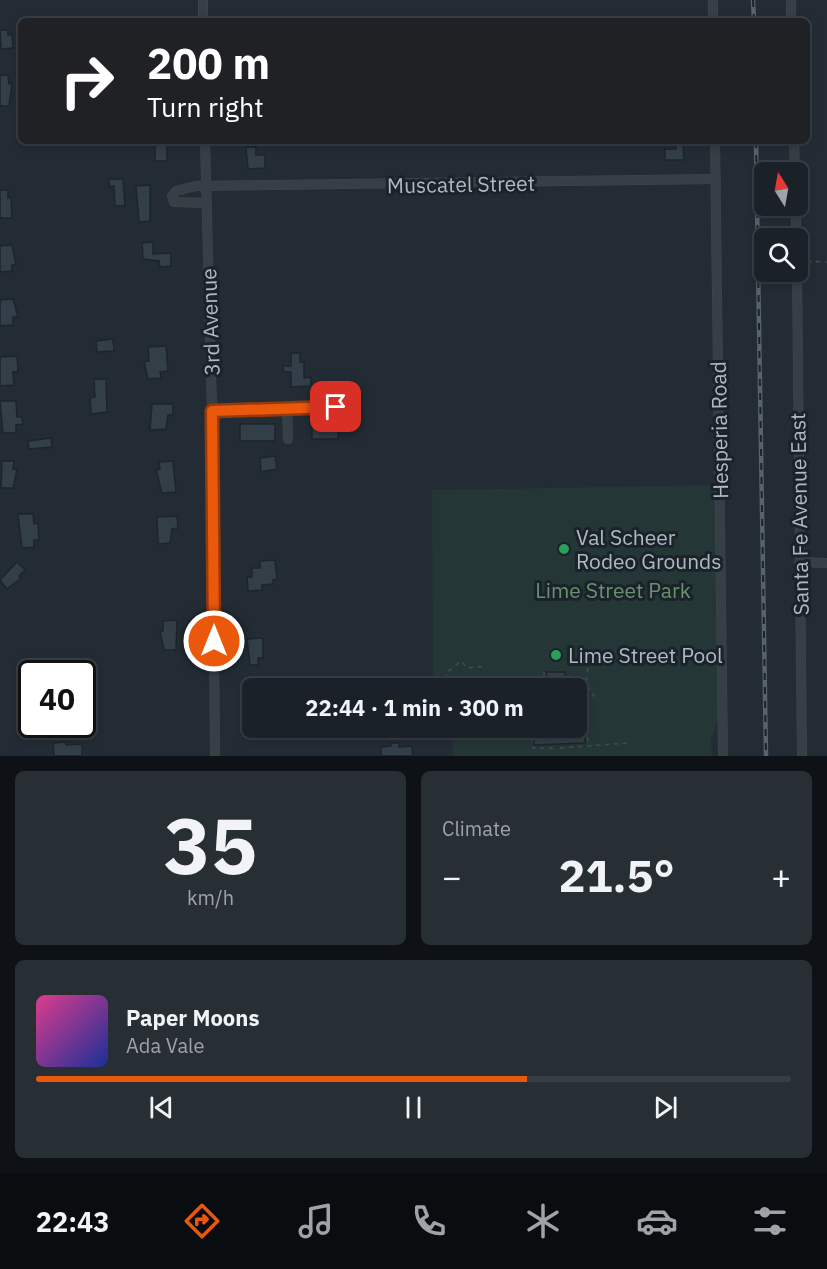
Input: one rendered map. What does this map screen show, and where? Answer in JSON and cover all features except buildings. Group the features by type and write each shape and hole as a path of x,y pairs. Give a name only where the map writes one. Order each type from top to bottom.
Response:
{"street":[{"path":"203,0 203,18"},
{"path":"713,0 713,18"},
{"path":"791,0 792,18"},
{"name":"3rd Avenue","path":"205,144 212,411 215,756"},
{"name":"Hesperia Road","path":"715,144 723,756"},
{"path":"794,144 795,162"},
{"name":"Muscatel Street","path":"207,203 174,202 172,196 176,191 186,187 206,186 716,179"},
{"name":"Santa Fe Avenue East","path":"797,282 802,756"},
{"path":"212,411 336,407"},
{"path":"287,409 288,439"},
{"path":"800,562 827,563"}],"path":[{"path":"808,261 827,262"},
{"path":"446,678 446,674 461,661 467,668 486,666"},
{"path":"586,678 588,667"},
{"path":"544,672 545,688 571,688 570,675"},
{"path":"587,686 594,696 587,696"},
{"path":"587,726 588,747"},
{"path":"532,738 533,748 555,748"},
{"path":"561,748 627,743"}],"green space":[{"name":"Lime Street Park","path":"716,485 720,712 711,740 712,756 453,756 452,738 587,738 587,678 433,678 432,490"}],"railway":[{"path":"753,0 754,18"},
{"path":"756,144 766,756"}],"place":[{"name":"Val Scheer Rodeo Grounds","path":"564,549"},
{"name":"Lime Street Pool","path":"556,655"}],"route":[{"path":"214,641 212,411 336,407"}]}
